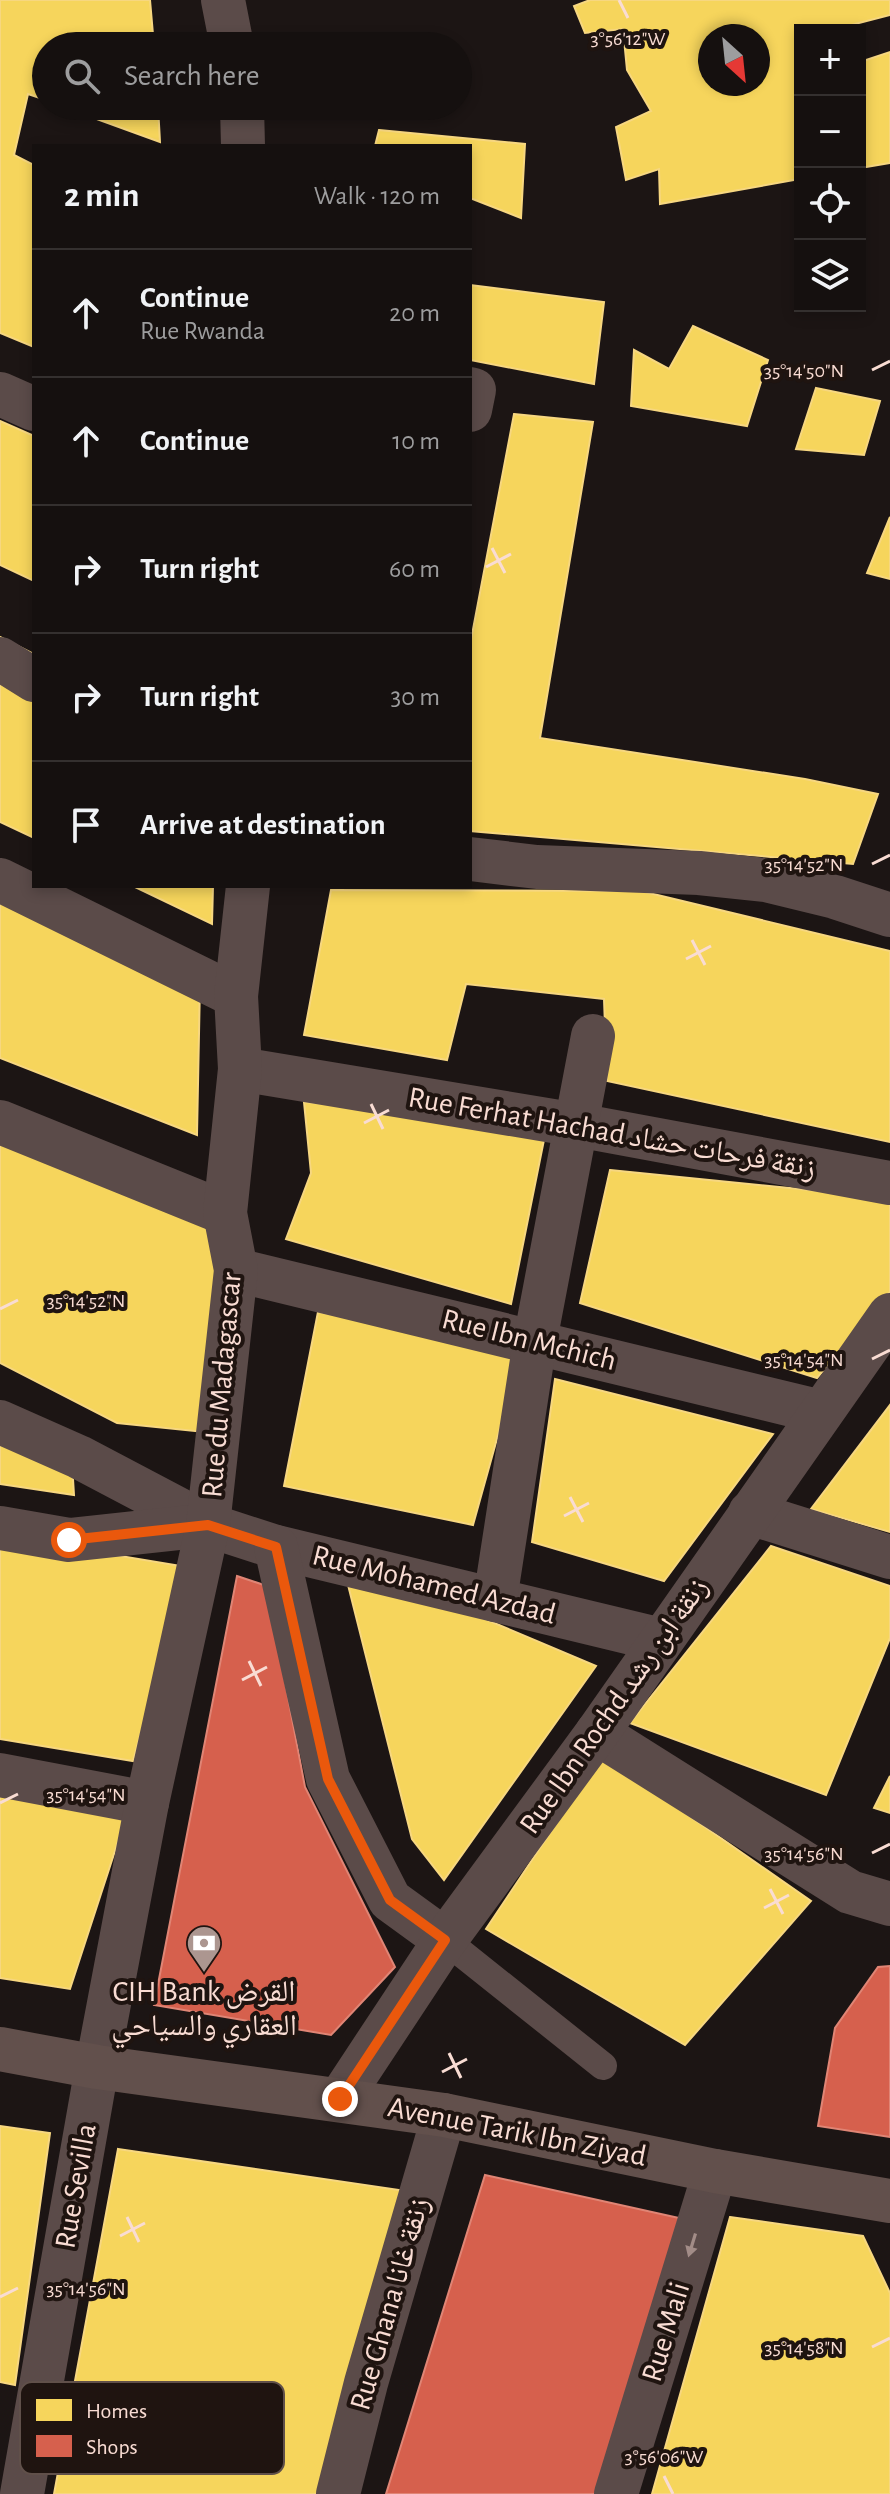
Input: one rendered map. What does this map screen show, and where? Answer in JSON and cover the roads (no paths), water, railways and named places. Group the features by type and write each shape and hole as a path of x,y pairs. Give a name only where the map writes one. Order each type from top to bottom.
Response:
{"street":[{"path":"223,0 229,32"},
{"path":"242,120 243,144"},
{"path":"0,394 32,408"},
{"path":"0,659 32,679"},
{"path":"472,859 537,867 699,873 766,880 890,915"},
{"path":"0,880 236,996"},
{"name":"Rue du Madagascar","path":"97,2067 147,1803 208,1525 236,1270 225,1213 240,1069 236,996 248,888"},
{"path":"495,1600 535,1341 593,1036"},
{"name":"Rue Ferhat Hachad زنقة فرحات حشاد","path":"240,1069 577,1125 890,1183"},
{"path":"0,1122 225,1213"},
{"name":"Rue Ibn Mchich","path":"236,1270 821,1412"},
{"name":"Rue Ibn Rochd زنقة ابن رشد","path":"340,2099 445,1940 597,1733 890,1315"},
{"path":"0,1422 79,1457 208,1525"},
{"path":"750,1513 890,1557"},
{"path":"0,1528 69,1540 208,1525"},
{"name":"Rue Mohamed Azdad","path":"208,1525 276,1547 661,1640"},
{"path":"276,1547 328,1779 390,1900 445,1940"},
{"path":"597,1733 850,1892 890,1904"},
{"path":"0,1775 147,1803"},
{"name":"Avenue Tarik Ibn Ziyad","path":"0,2049 97,2067 444,2115 715,2171 890,2201"},
{"name":"Rue Sevilla","path":"42,2382 97,2067"},
{"name":"Rue Ghana زنقة غانا","path":"338,2494 366,2383 444,2115"},
{"name":"Rue Mali","path":"616,2494 715,2171"},
{"name":"Rue Sevilla","path":"22,2494 26,2474"}],"lane":[{"path":"445,1940 603,2066"}],"place":[{"name":"CIH Bank القرض العقاري والسياحي","path":"204,1974"}]}
